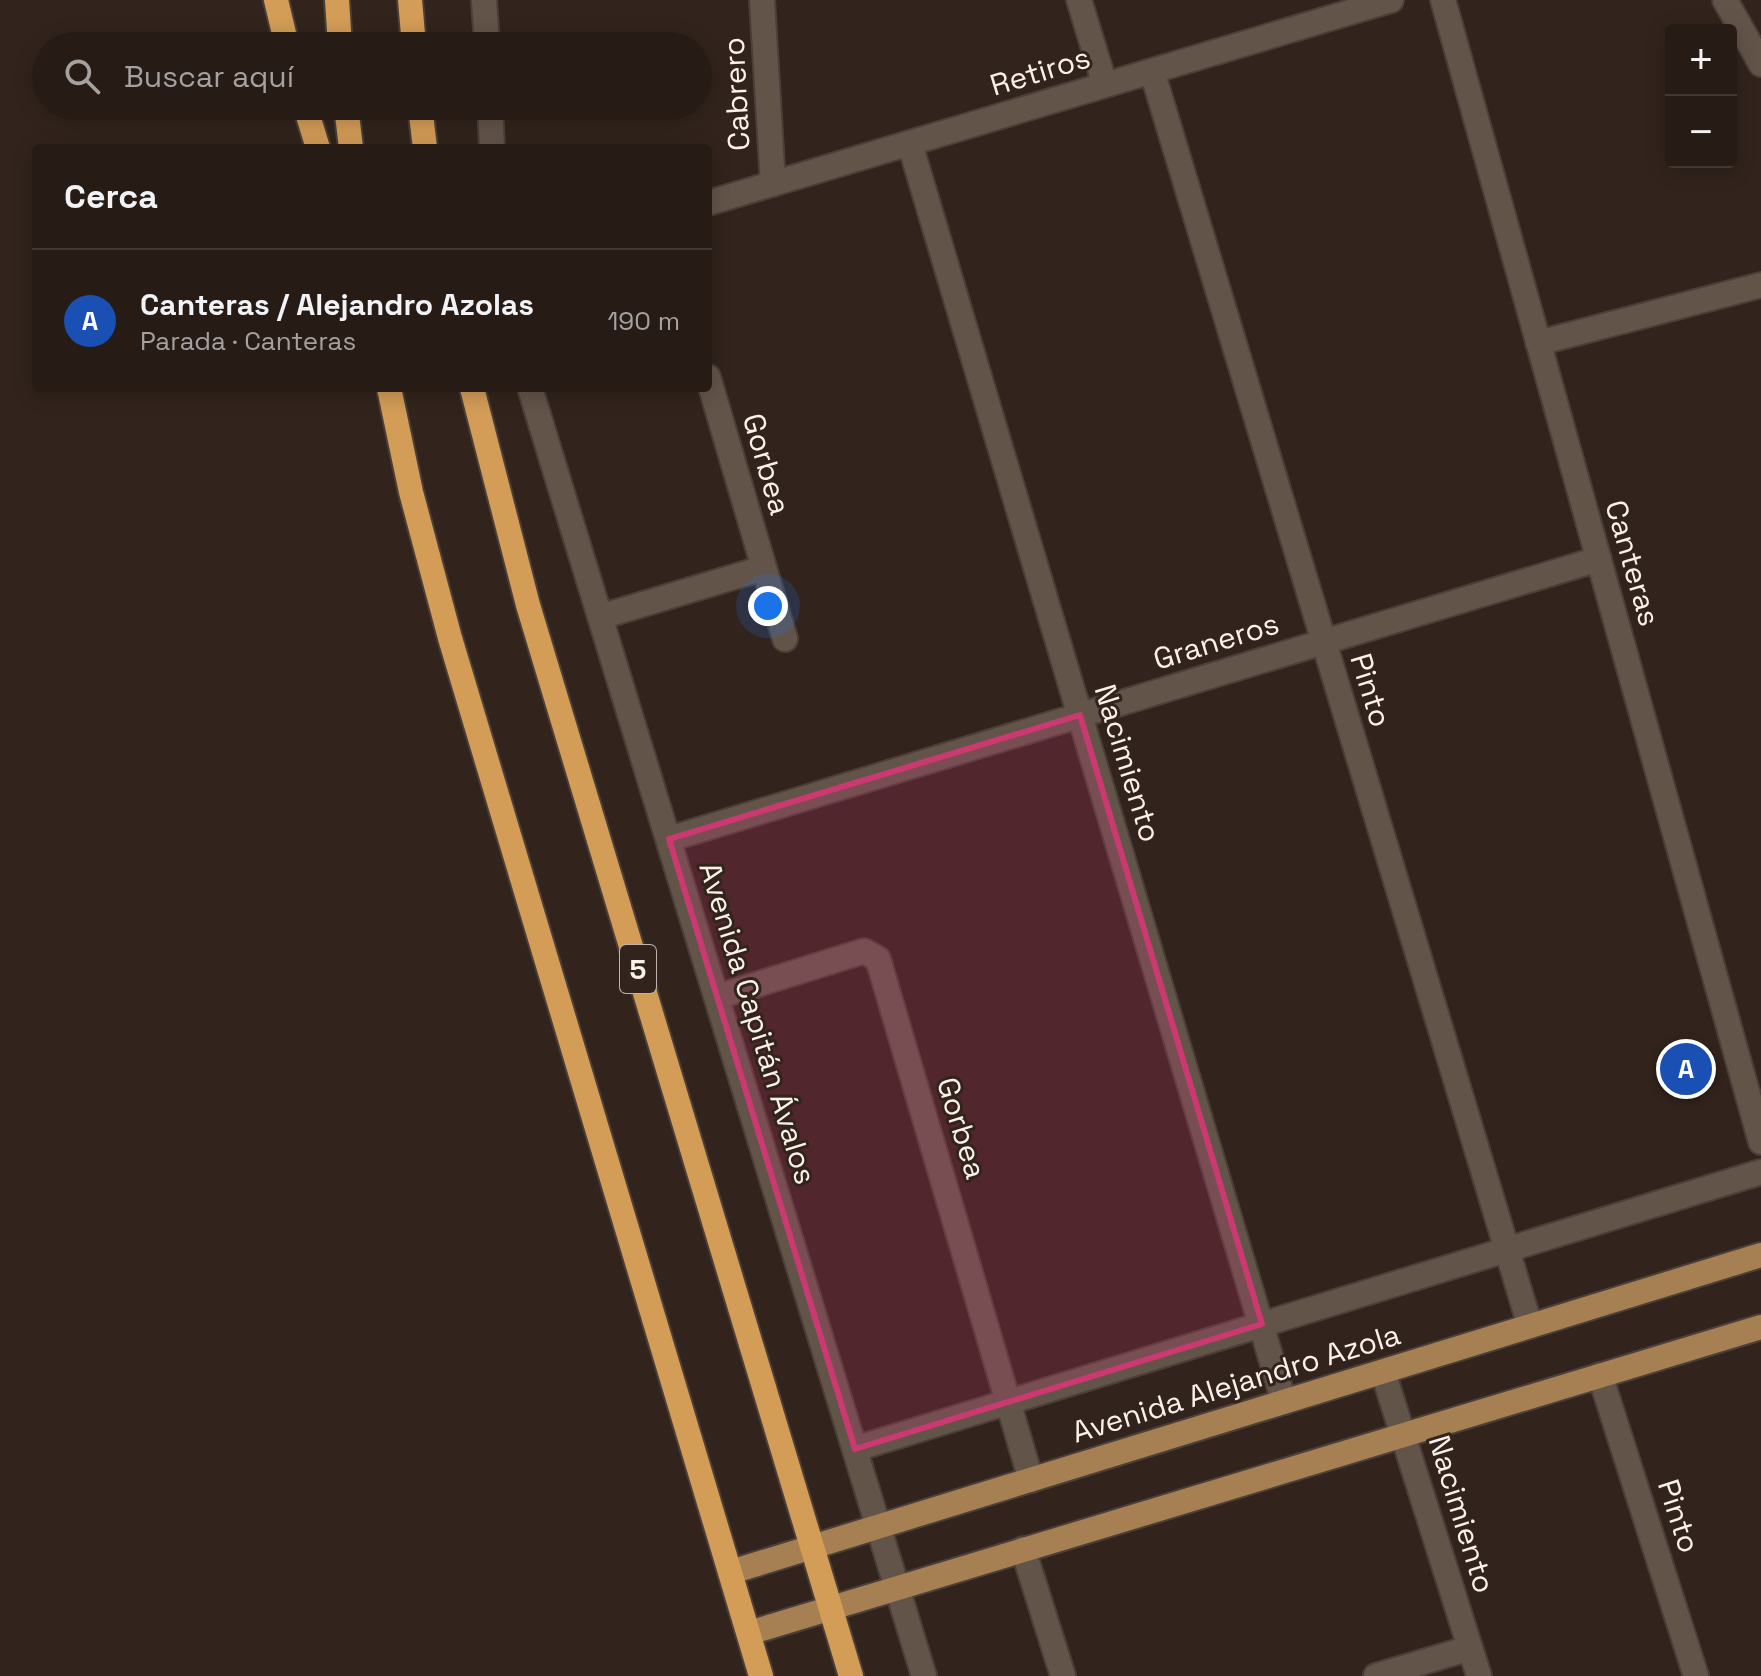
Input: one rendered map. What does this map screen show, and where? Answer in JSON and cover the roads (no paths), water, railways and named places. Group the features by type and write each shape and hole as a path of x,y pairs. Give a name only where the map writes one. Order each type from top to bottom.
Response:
{"highway":[{"path":"276,0 284,32"},
{"path":"337,0 339,32"},
{"path":"410,0 413,32"},
{"path":"309,120 317,144"},
{"path":"348,120 351,144"},
{"path":"422,120 425,144"},
{"path":"390,392 415,507 450,638 761,1676"},
{"name":"5","path":"473,392 528,605 851,1676"}],"main road":[{"name":"Avenida Alejandro Azola","path":"731,1572 1761,1255"},
{"path":"749,1633 1761,1327"}],"street":[{"path":"484,0 486,32"},
{"name":"Cabrero","path":"762,0 773,184"},
{"path":"1079,0 1105,85"},
{"name":"Retiros","path":"712,202 1391,0"},
{"name":"Canteras","path":"1443,0 1761,1142"},
{"path":"1725,0 1761,64"},
{"name":"Pinto","path":"1152,71 1530,1326"},
{"path":"491,120 492,144"},
{"name":"Nacimiento","path":"910,144 1284,1402"},
{"path":"1538,343 1761,285"},
{"name":"Gorbea","path":"712,391 785,639"},
{"name":"Avenida Capitán Ávalos","path":"531,392 924,1676"},
{"name":"Graneros","path":"669,839 1599,559"},
{"path":"600,617 764,568"},
{"name":"Gorbea","path":"717,997 864,951 878,959 1031,1480"},
{"name":"Avenida Alejandro Azola","path":"855,1449 1761,1172"},
{"name":"Nacimiento","path":"1383,1372 1479,1676"},
{"name":"Pinto","path":"1600,1375 1696,1676"},
{"path":"1023,1549 1063,1676"},
{"path":"1376,1676 1470,1648"}],"place":[{"name":"Canteras / Alejandro Azolas","path":"1686,1069"}]}
